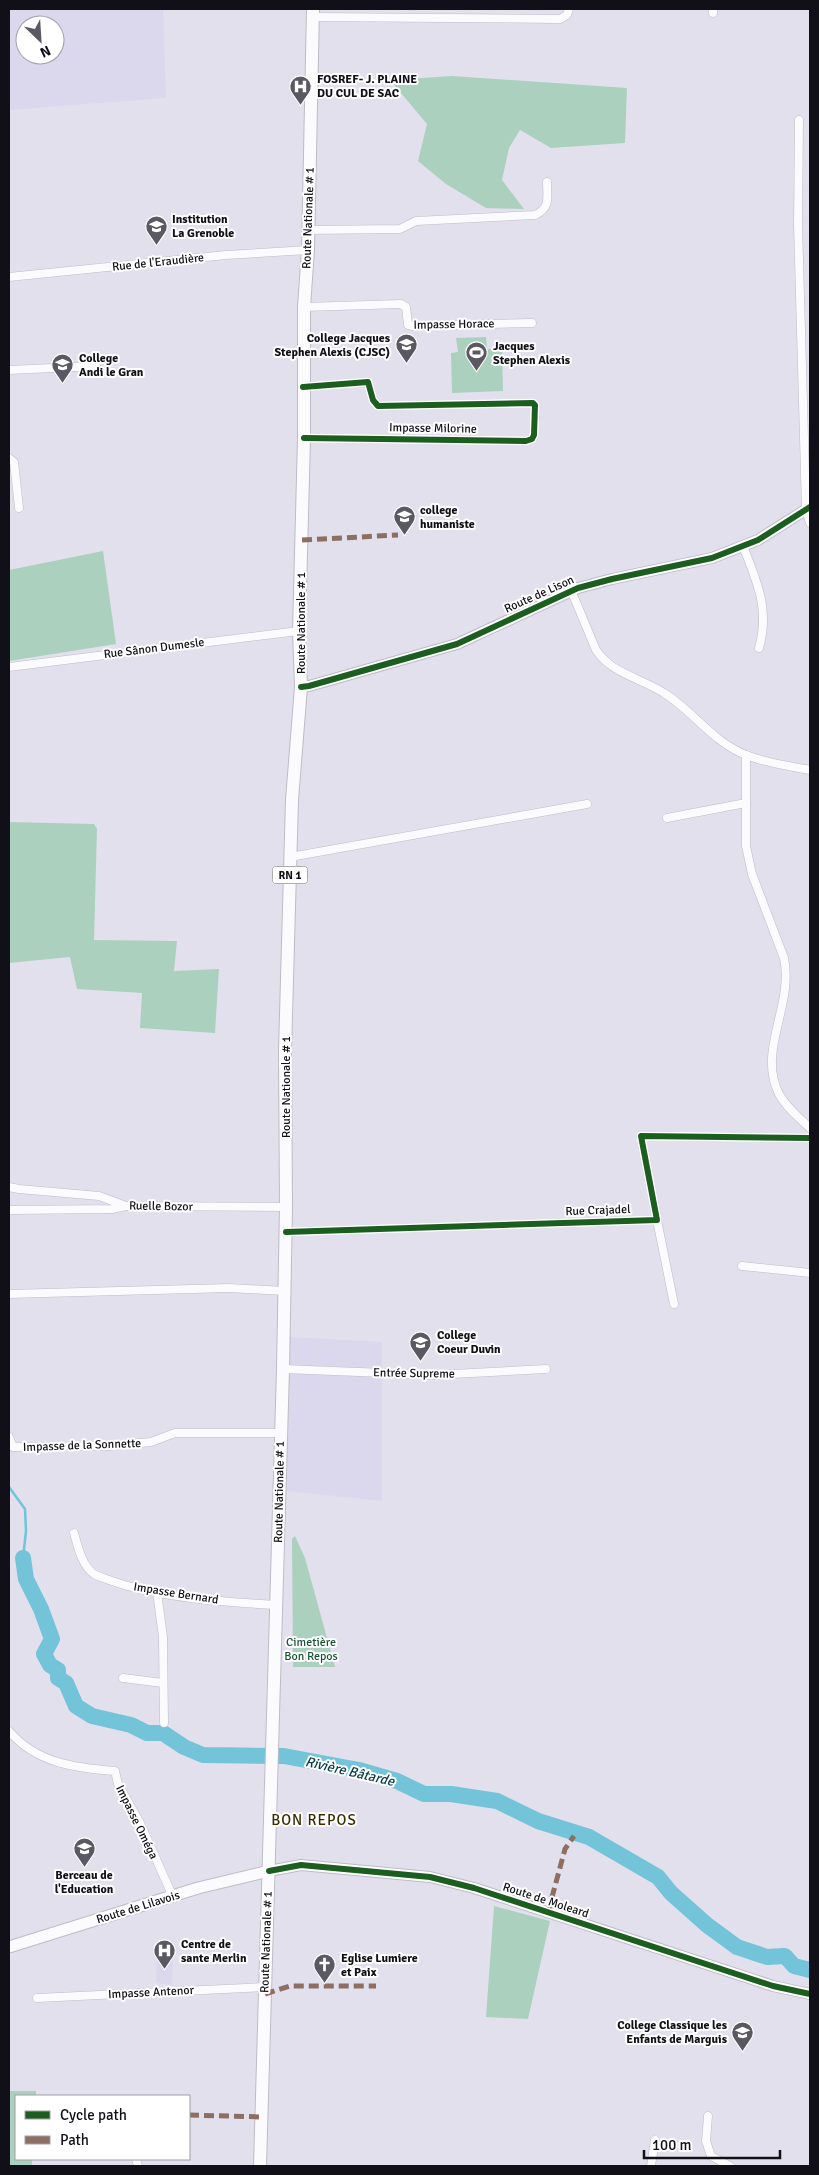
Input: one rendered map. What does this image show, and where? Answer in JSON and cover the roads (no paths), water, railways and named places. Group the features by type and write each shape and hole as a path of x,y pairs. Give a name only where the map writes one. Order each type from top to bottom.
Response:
{"main road":[{"name":"Route Nationale # 1","path":"260,2166 286,1232 285,1051 290,857 292,800 301,687 299,631 304,438 304,308 308,250 313,13"},
{"name":"Route de Lilavois","path":"9,1947 198,1888 269,1872"}],"street":[{"path":"313,13 560,19 567,15 569,9"},
{"path":"799,120 798,224 810,523"},
{"path":"308,230 400,229 416,221 535,215 543,211 547,204 546,182"},
{"name":"Rue de l'Eraudière","path":"9,277 226,255 308,250"},
{"name":"Impasse Horace","path":"304,308 401,304 406,307 408,325 413,326 532,322"},
{"path":"9,370 96,366"},
{"name":"Impasse Milorine","path":"303,386 368,382 378,406 533,403 535,405 534,435 532,439 526,441 304,438"},
{"path":"9,458 14,462 19,508"},
{"name":"Route de Lison","path":"301,687 457,644 571,590 612,578 712,558 758,540 808,508"},
{"path":"742,546 757,582 764,608 764,632 759,648"},
{"path":"571,590 602,659 616,670 665,693 729,746 746,756 810,770"},
{"name":"Rue Sânon Dumesle","path":"9,667 299,631"},
{"path":"746,756 746,846 752,874 784,958 787,973 786,988 771,1054 772,1075 779,1095 789,1108 810,1128"},
{"path":"667,818 746,803"},
{"path":"290,857 587,804"},
{"path":"674,1304 641,1136 810,1138"},
{"name":"Ruelle Bozor","path":"9,1187 19,1190 99,1196 126,1206 286,1207"},
{"path":"9,1210 112,1209 126,1206"},
{"name":"Rue Crajadel","path":"286,1232 657,1220"},
{"path":"742,1266 810,1273"},
{"path":"9,1294 229,1288 284,1291"},
{"name":"Entrée Supreme","path":"282,1370 434,1375 546,1369"},
{"name":"Impasse de la Sonnette","path":"9,1437 11,1448 110,1446 151,1442 175,1433 280,1432"},
{"name":"Impasse Bernard","path":"74,1533 80,1554 94,1574 119,1583 157,1592 276,1605"},
{"path":"157,1592 163,1636 164,1723"},
{"path":"123,1678 163,1683"},
{"name":"Impasse Oméga","path":"9,1731 21,1745 43,1758 82,1769 115,1772 118,1784 140,1824 173,1897"},
{"name":"Route de Moleard","path":"269,1872 301,1865 430,1877 474,1888 773,1986 810,1994"},
{"name":"Impasse Antenor","path":"37,1998 265,1987"},
{"path":"708,2116 706,2141 711,2156 730,2166"},
{"path":"652,2166 655,2140"}],"waterway":[{"path":"9,1487 25,1509 26,1531 23,1558"},
{"name":"Rivière Bâtarde","path":"23,1558 26,1579 41,1609 52,1639 44,1654 50,1665 58,1670 58,1678 66,1683 76,1706 92,1716 131,1725 147,1733 163,1733 184,1747 203,1755 284,1756 359,1770 397,1781 424,1794 451,1794 497,1801 538,1821 589,1837 658,1877 671,1893 707,1925 737,1947 767,1957 785,1956 794,1966 810,1970"}],"place":[{"name":"FOSREF- J. PLAINE DU CUL DE SAC","path":"301,105"},
{"name":"Institution La Grenoble","path":"156,245"},
{"name":"College Jacques Stephen Alexis (CJSC)","path":"406,364"},
{"name":"Jacques Stephen Alexis","path":"477,372"},
{"name":"College Andi le Gran","path":"63,384"},
{"name":"college humaniste","path":"404,536"},
{"name":"College Coeur Duvin","path":"421,1361"},
{"name":"Berceau de l'Education","path":"84,1867"},
{"name":"Centre de sante Merlin","path":"165,1970"},
{"name":"Eglise Lumiere et Paix","path":"325,1984"},
{"name":"College Classique les Enfants de Marguis","path":"743,2051"}],"district":[{"name":"BON REPOS","path":"314,1820"}],"park label":[{"name":"Cimetière Bon Repos","path":"311,1649"}]}
